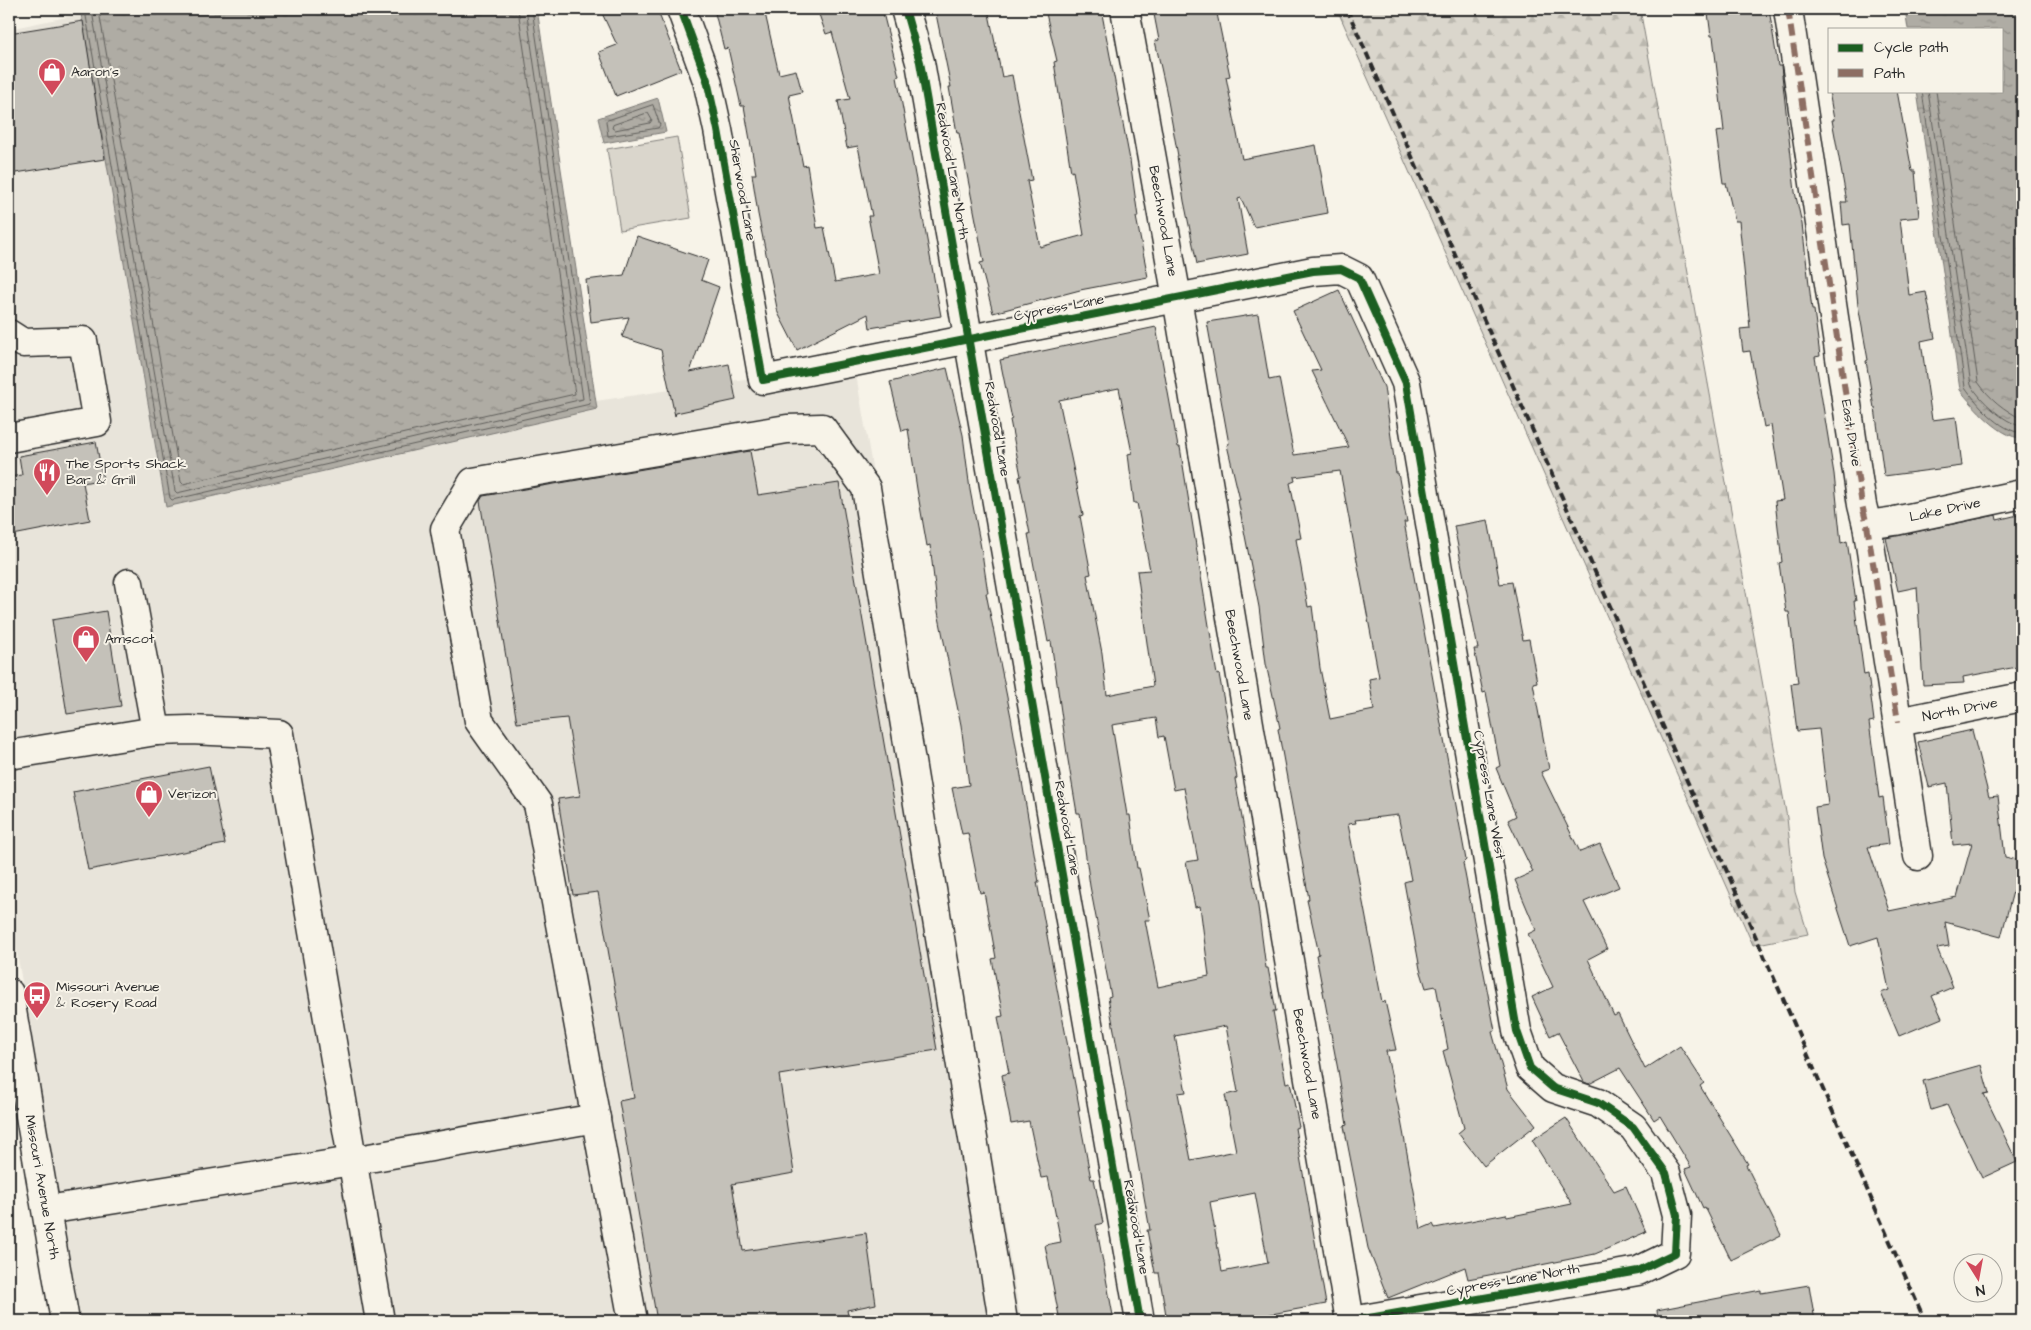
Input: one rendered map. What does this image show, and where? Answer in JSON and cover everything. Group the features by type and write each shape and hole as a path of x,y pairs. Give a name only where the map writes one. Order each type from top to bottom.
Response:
{"street":[{"name":"Sherwood Lane","path":"681,9 707,80 718,130 763,380"},
{"name":"Redwood Lane North","path":"905,9 920,62 969,339"},
{"name":"Beechwood Lane","path":"1125,9 1177,298 1351,1321"},
{"name":"East Drive","path":"1788,9 1862,505 1867,525 1918,856"},
{"name":"Cypress Lane","path":"763,380 1313,271 1341,269 1359,278"},
{"name":"Cypress Lane West","path":"1359,278 1406,383 1517,1031 1530,1068 1553,1088 1598,1103 1633,1127 1666,1173 1677,1215 1675,1253"},
{"path":"9,334 24,343 83,341 98,422 9,438"},
{"name":"Redwood Lane","path":"969,339 1140,1321"},
{"path":"633,1321 538,804 479,721 445,528 473,482 787,430 822,428 866,488 1003,1321"},
{"name":"Lake Drive","path":"1867,525 1895,521 2022,494"},
{"path":"129,583 156,731"},
{"name":"North Drive","path":"1898,722 2022,698"},
{"path":"9,755 156,731 190,730 279,734 380,1321"},
{"name":"Missouri Avenue North","path":"9,993 66,1321"},
{"path":"9,1110 33,1130"},
{"path":"46,1210 352,1161 596,1118"},
{"name":"Cypress Lane North","path":"1351,1321 1638,1271 1675,1253"}],"shaded area":[{"path":"81,14 166,507 596,409 596,401 854,363 1021,1321 81,1321 9,907 9,29"}],"green space":[{"path":"1337,9 1640,9 1787,818 1795,892 1808,934 1753,945"},
{"path":"677,137 691,218 620,230 607,149"}],"water":[{"path":"83,9 537,9 597,409 166,507 81,14"},
{"path":"1905,9 2022,9 2022,438 2014,437 1996,427 1960,390 1917,92 2004,92 2004,28 1908,28"},
{"path":"658,98 666,132 604,143 598,118"}],"building":[{"path":"600,9 657,9 681,70 616,96 599,52 617,45"},
{"path":"714,9 764,9 779,74 796,70 802,92 789,95 803,166 807,165 817,228 824,227 835,282 879,274 868,216 872,216 858,146 847,148 838,101 850,99 832,32 826,34 817,9 887,9 883,13 899,76 897,77 941,316 870,328 868,314 797,350 778,313 758,214 752,174 756,174 744,106 741,106 728,48 724,49"},
{"path":"935,9 988,9 1002,77 1012,75 1032,180 1027,181 1040,247 1084,235 1073,171 1071,172 1054,62 1057,61 1045,9 1101,9 1130,160 1138,217 1136,217 1148,277 1080,290 993,313 980,263 984,262 959,133 957,133 949,87 951,87"},
{"path":"1153,9 1216,9 1230,76 1226,77 1242,159 1316,145 1328,213 1254,227 1241,198 1238,199 1248,254 1197,264 1184,201 1166,90 1155,41 1159,40"},
{"path":"1737,9 1769,9 1778,66 1781,66 1795,192 1802,224 1812,310 1814,310 1820,356 1815,357 1834,474 1841,543 1847,541 1864,675 1868,674 1874,721 1869,722 1879,798 1883,797 1889,844 1868,847 1889,911 1957,897 1972,843 1953,845 1947,783 1929,787 1918,742 1972,730 1989,797 1998,796 2005,857 2021,861 2001,937 1945,922 1949,946 1937,948 1953,987 1932,996 1942,1018 1899,1036 1881,993 1889,990 1878,937 1850,946 1822,859 1815,807 1828,805 1819,729 1797,731 1791,684 1798,683 1789,612 1786,612 1779,563 1782,562 1775,501 1783,500 1771,425 1764,427 1750,351 1743,352 1740,329 1750,328 1739,221 1735,221 1726,183 1723,183 1716,132 1724,131 1713,36 1711,36 1708,13"},
{"name":"Aaron's","path":"83,21 105,159 9,174 9,33"},
{"path":"1829,92 1897,92 1912,171 1915,171 1919,217 1900,219 1909,295 1926,292 1935,338 1921,341 1932,420 1956,417 1962,466 1884,476 1875,408 1866,361 1868,360 1858,305 1850,224 1843,225 1841,202 1847,202 1832,120 1834,120"},
{"path":"637,236 708,260 701,280 719,287 690,372 729,364 736,400 676,413 675,416 661,350 622,337 629,317 591,322 586,280 624,275"},
{"path":"1339,290 1384,387 1396,473 1398,473 1407,522 1404,522 1466,860 1463,863 1495,1031 1492,1032 1508,1089 1536,1125 1484,1166 1458,1133 1464,1128 1443,1051 1448,1049 1436,986 1426,988 1420,969 1404,882 1411,880 1398,815 1355,820 1356,823 1348,824 1382,1002 1385,1001 1396,1050 1386,1051 1421,1229 1433,1224 1435,1228 1506,1214 1507,1217 1572,1204 1532,1140 1566,1118 1614,1191 1626,1186 1646,1232 1595,1254 1531,1267 1468,1279 1465,1267 1388,1298 1368,1248 1344,1126 1347,1125 1338,1070 1316,955 1319,954 1307,900 1309,899 1278,729 1280,728 1266,664 1259,607 1238,500 1240,500 1227,445 1229,444 1207,322 1258,314 1269,380 1279,378 1294,455 1349,447 1312,371 1321,370 1293,311","holes":["1340,471 1379,677 1369,679 1374,710 1330,719 1320,668 1312,606 1308,607 1296,539 1301,538 1290,483 1295,481 1294,477"]},
{"path":"1156,327 1178,447 1180,447 1217,675 1219,674 1228,723 1237,778 1235,779 1258,907 1266,968 1268,968 1276,1011 1273,1011 1286,1083 1290,1082 1299,1127 1295,1128 1326,1304 1233,1321 1167,1321 1159,1273 1155,1273 1147,1230 1150,1230 1108,997 1111,996 1090,886 1080,813 1077,813 1067,754 1051,641 1048,642 1028,534 1030,534 1019,477 1021,476 1010,420 1012,419 1000,360","holes":["1119,388 1132,453 1128,454 1134,503 1137,503 1150,570 1137,571 1153,686 1107,695 1102,653 1087,575 1091,574 1080,516 1083,515 1059,400","1156,718 1159,737 1164,736 1174,790 1184,788 1198,860 1186,862 1195,907 1200,906 1209,976 1158,987 1145,920 1150,920 1139,868 1137,868 1130,815 1127,815 1112,725","1226,1026 1238,1092 1225,1095 1236,1151 1191,1160 1178,1093 1186,1092 1175,1036","1255,1193 1268,1263 1222,1272 1210,1202"]},
{"path":"947,368 963,435 970,490 988,593 986,593 1011,717 1039,882 1037,882 1080,1111 1078,1111 1091,1179 1094,1179 1103,1223 1096,1225 1114,1321 1060,1321 1045,1245 1061,1242 1048,1177 1041,1178 1029,1121 1011,1124 1002,1075 1009,1073 998,1017 1003,1016 992,959 996,958 984,892 980,893 968,833 962,834 952,788 969,785 961,725 938,612 930,545 927,546 908,429 902,431 890,382"},
{"name":"The Sports Shack Bar & Grill","path":"96,442 103,479 83,483 90,520 13,535 9,510 9,477 22,475 19,456"},
{"path":"750,451 758,495 839,483 937,1050 779,1075 794,1173 732,1184 743,1251 866,1233 876,1304 847,1310 849,1321 657,1321 619,1101 634,1098 598,892 573,895 558,799 580,796 567,718 517,723 480,501 483,496"},
{"path":"2022,514 2022,666 1963,677 1964,683 1923,685 1917,587 1898,591 1886,538 1996,515 1997,520"},
{"path":"1488,520 1500,584 1512,582 1523,640 1529,639 1537,682 1533,683 1549,769 1541,772 1580,852 1600,844 1619,887 1584,902 1607,949 1588,959 1614,1016 1618,1014 1645,1069 1680,1046 1704,1083 1700,1086 1748,1164 1746,1165 1781,1235 1731,1260 1705,1207 1703,1208 1685,1169 1691,1167 1660,1116 1654,1120 1620,1068 1589,1084 1584,1082 1558,1032 1550,1036 1532,997 1553,987 1528,934 1536,930 1515,880 1533,872 1508,820 1516,816 1496,768 1500,766 1486,692 1483,693 1474,649 1478,649 1454,526"},
{"name":"Amscot","path":"106,611 121,706 67,714 52,620"},
{"name":"Verizon","path":"209,766 225,844 88,870 73,792"},
{"path":"1981,1065 1989,1093 1984,1094 2017,1162 1982,1178 1947,1105 1931,1110 1923,1081"},
{"path":"1809,1285 1815,1321 1658,1321 1657,1310 1761,1290 1761,1293"}],"railway":[{"path":"1347,9 1925,1321"}],"marked path":[{"path":"1788,9 1862,505 1867,525 1898,722"}],"cycle path":[{"path":"681,9 707,80 718,130 763,380 1313,271 1341,269 1359,278 1406,383 1517,1031 1530,1068 1553,1088 1598,1103 1633,1127 1666,1173 1677,1215 1675,1253 1638,1271 1352,1321"},
{"path":"905,9 920,62 1140,1321"}],"place":[{"name":"Aaron's","path":"52,96"},
{"name":"The Sports Shack Bar & Grill","path":"47,496"},
{"name":"Amscot","path":"86,663"},
{"name":"Verizon","path":"149,818"},
{"name":"Missouri Avenue & Rosery Road","path":"37,1019"}]}
